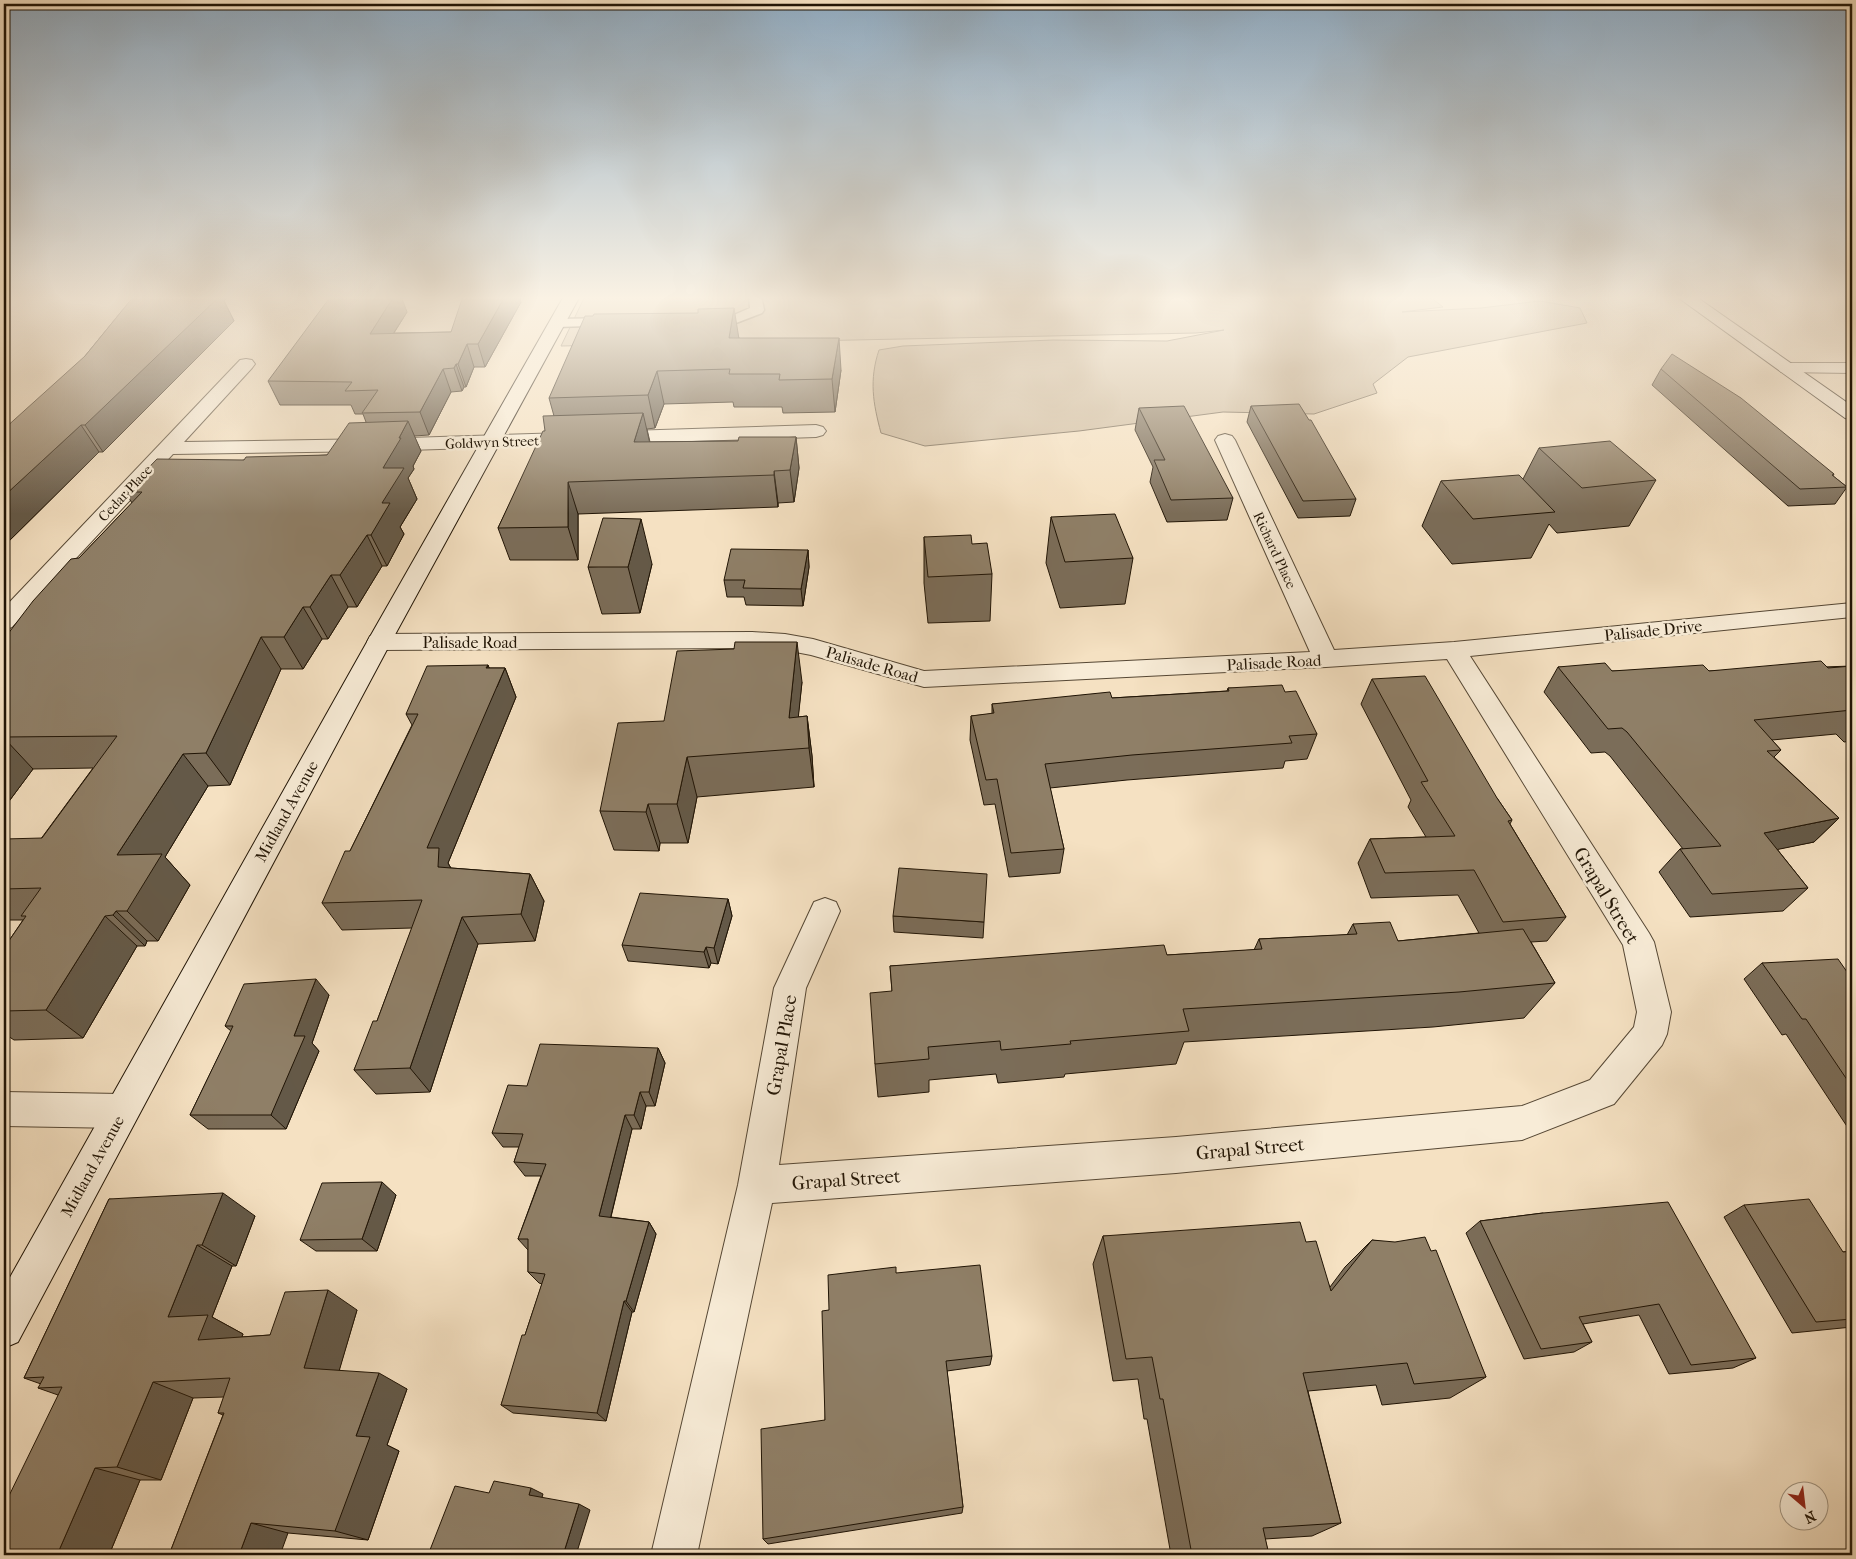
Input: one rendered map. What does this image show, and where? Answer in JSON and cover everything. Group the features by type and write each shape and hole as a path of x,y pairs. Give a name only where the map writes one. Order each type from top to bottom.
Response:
{"street":[{"name":"Cedar Place","path":"4,622 242,369"},
{"name":"Midland Avenue","path":"4,1328 379,642 532,369"},
{"path":"1788,369 1852,414"},
{"name":"Goldwyn Street","path":"167,448 492,442 816,431"},
{"name":"Richard Place","path":"1225,440 1326,659"},
{"name":"Palisade Drive","path":"1454,650 1852,610"},
{"name":"Palisade Road","path":"379,642 742,640 785,642 813,647 924,679 1326,659 1454,650"},
{"name":"Grapal Street","path":"757,1185 1176,1155 1522,1123 1602,1092 1650,1034 1654,1012 1638,942 1454,650"},
{"name":"Grapal Place","path":"757,1185 790,988 825,911"},
{"path":"4,1109 121,1111"},
{"path":"674,1555 757,1185"}],"shaded area":[{"path":"874,369 1393,369 1373,384 1377,393 1314,414 1223,412 1079,431 925,446 881,433 873,392"}],"building":[{"path":"71,369 144,369 85,425 81,425 4,496 4,429"},
{"path":"277,369 446,369 443,369 420,412 362,413 378,390 345,391 352,382 268,381"},
{"path":"562,369 834,369 832,379 779,380 780,374 729,374 730,369 657,371 648,395 549,398"},
{"path":"1661,369 1695,369 1741,398 1834,474 1832,475 1847,487 1800,489"},
{"path":"1299,404 1309,420 1311,420 1356,499 1303,501 1251,406"},
{"path":"1184,406 1233,498 1171,500 1154,460 1165,460 1139,408"},
{"path":"643,413 634,442 738,441 739,437 796,437 790,470 774,471 774,475 568,482 568,527 498,528 543,431 545,431 543,416"},
{"path":"408,421 399,438 401,438 383,468 404,468 382,503 390,503 371,535 367,535 340,575 331,575 310,607 303,607 284,637 261,637 206,753 183,754 117,855 162,854 127,911 116,911 113,915 105,916 46,1010 4,1011 4,948 26,916 21,916 41,888 4,889 4,839 42,838 117,736 4,737 4,639 33,601 71,559 79,558 142,492 125,492 157,459 244,460 246,457 327,455 349,423"},
{"path":"1610,441 1656,480 1582,488 1539,448"},
{"path":"1519,475 1555,512 1473,519 1441,481"},
{"path":"1115,514 1133,558 1065,562 1051,517"},
{"path":"603,518 641,519 628,567 588,567"},
{"path":"971,535 972,544 987,543 992,574 928,577 924,537"},
{"path":"731,549 808,550 801,589 743,588 745,580 724,580"},
{"path":"735,642 797,642 789,718 807,716 809,748 687,757 677,804 648,804 646,812 600,811 618,723 664,721 677,651 734,649"},
{"path":"1821,661 1828,668 1852,666 1852,710 1754,720 1781,750 1767,751 1839,818 1764,833 1808,888 1712,894 1680,849 1721,846 1627,732 1622,728 1608,729 1558,667 1605,663 1612,671 1703,665 1709,671"},
{"path":"488,665 486,668 505,668 427,848 439,848 438,867 530,874 521,914 462,917 410,1068 354,1070 373,1021 377,1021 422,900 322,903 345,851 350,851 418,714 406,714 427,666"},
{"path":"1425,676 1512,820 1508,821 1566,917 1503,922 1474,870 1385,873 1370,839 1455,836 1421,782 1428,781 1372,679"},
{"path":"1282,685 1285,692 1296,691 1317,734 1289,736 1292,743 1132,755 1045,764 1064,849 1011,853 997,779 986,780 971,716 994,713 992,704 1110,692 1112,698 1229,691 1228,688"},
{"path":"899,868 987,874 984,922 893,916"},
{"path":"640,893 728,899 714,948 706,947 704,952 622,945"},
{"path":"1390,922 1398,941 1523,929 1555,983 1459,992 1183,1009 1189,1031 1070,1041 1071,1044 1001,1050 1000,1041 928,1047 929,1059 875,1064 870,993 892,991 890,966 1164,945 1167,955 1262,949 1259,939 1357,934 1353,924"},
{"path":"1838,959 1852,979 1852,1087 1806,1019 1802,1019 1762,963"},
{"path":"316,979 294,1036 305,1036 271,1115 190,1115 233,1026 225,1026 244,984"},
{"path":"540,1044 658,1048 649,1092 640,1092 634,1115 625,1115 599,1216 649,1222 626,1301 624,1301 597,1413 501,1405 522,1335 525,1335 545,1274 528,1272 528,1239 518,1239 546,1164 514,1162 523,1134 492,1133 508,1085 527,1086"},
{"path":"382,1182 362,1239 300,1240 322,1183"},
{"path":"223,1193 202,1245 197,1245 168,1317 208,1315 198,1340 270,1335 285,1292 328,1290 304,1368 379,1373 356,1436 370,1437 335,1531 251,1523 239,1555 169,1555 224,1413 218,1413 230,1378 153,1382 117,1467 95,1468 57,1555 4,1555 4,1506 62,1387 38,1388 44,1377 24,1378 109,1199"},
{"path":"1809,1199 1843,1252 1852,1251 1852,1319 1816,1322 1744,1205"},
{"path":"1668,1202 1756,1358 1691,1365 1659,1304 1579,1317 1592,1342 1541,1349 1480,1221 1543,1213"},
{"path":"1300,1222 1306,1242 1316,1241 1331,1291 1372,1240 1395,1242 1425,1237 1431,1251 1436,1250 1486,1377 1414,1384 1407,1363 1303,1373 1341,1523 1263,1528 1269,1555 1192,1555 1163,1399 1160,1399 1152,1357 1126,1359 1103,1236"},
{"path":"980,1265 992,1356 946,1361 963,1507 763,1539 761,1429 825,1420 822,1311 829,1310 828,1275 896,1267 896,1273"},
{"path":"494,1481 531,1488 529,1495 579,1504 564,1552 578,1555 428,1555 455,1486 489,1493"}]}
